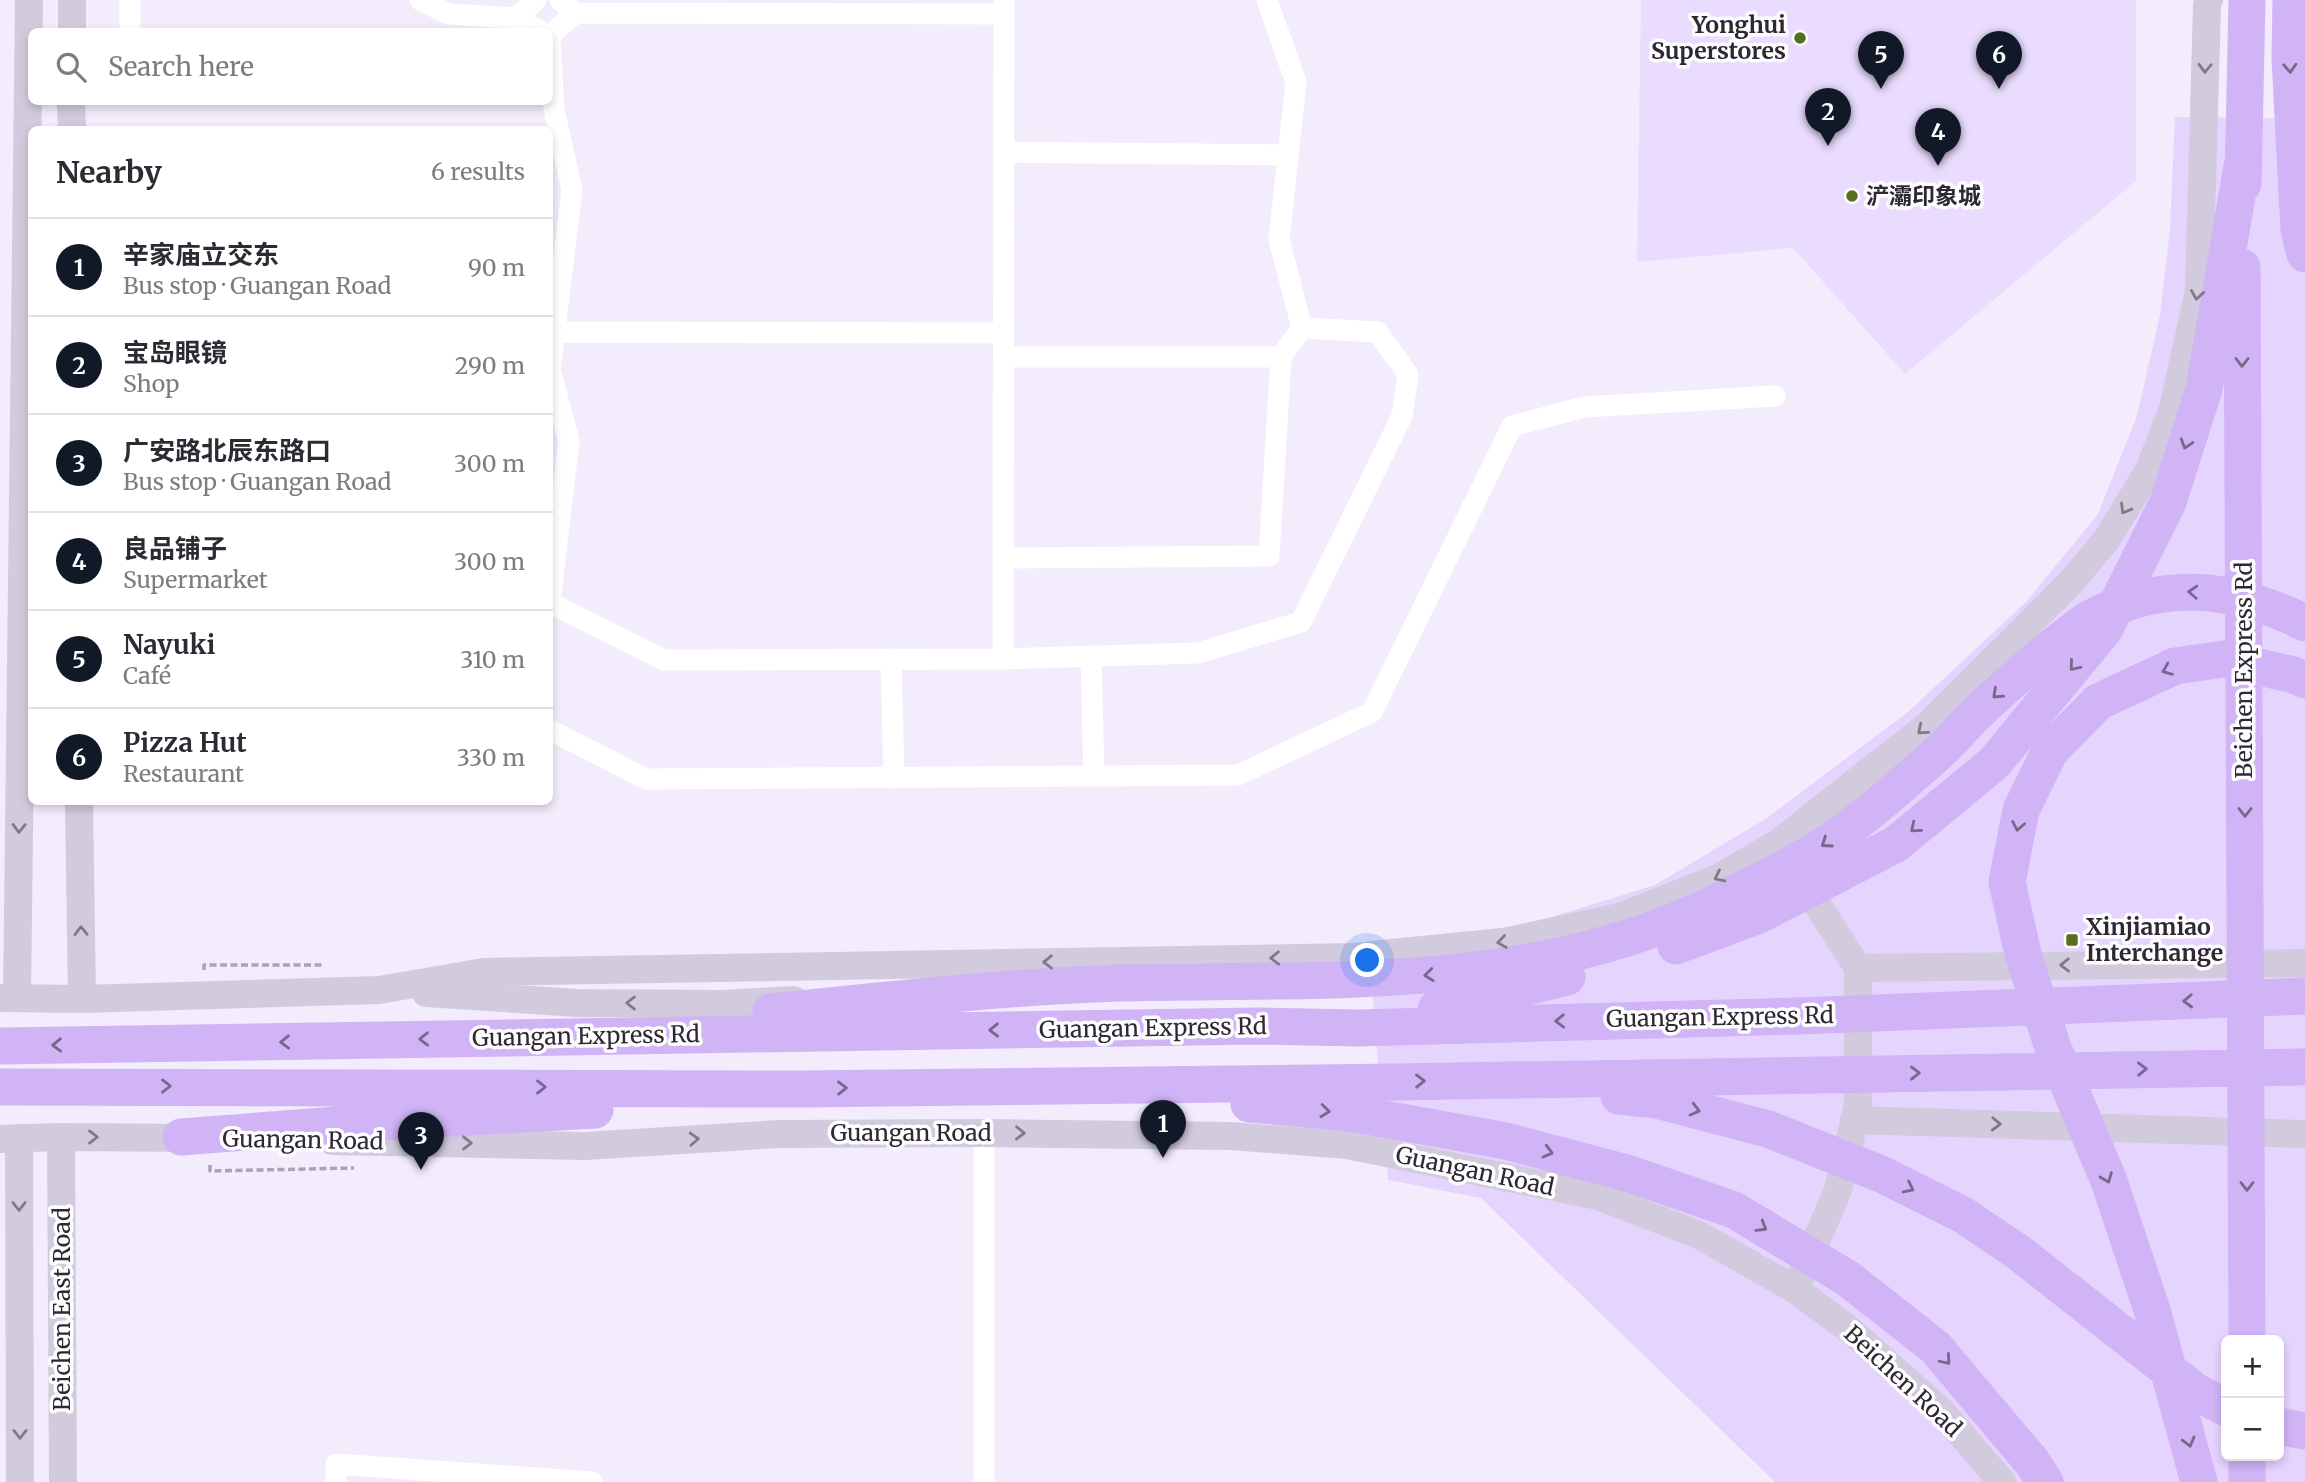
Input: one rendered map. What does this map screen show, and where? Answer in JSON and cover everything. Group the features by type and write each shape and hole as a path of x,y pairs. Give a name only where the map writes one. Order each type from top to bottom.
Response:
{"highway":[{"name":"Beichen Express Rd","path":"2247,1335 2243,161 2248,0"},
{"path":"2291,0 2290,59 2299,230 2305,254"},
{"path":"1358,1028 1648,956 1756,916 1896,844 1994,763 2105,630 2168,502 2204,389 2243,161"},
{"path":"528,1037 969,992 1116,984 1413,977 1527,962 1622,940 1686,918 1818,849 1869,812 1934,757 2024,669 2088,619 2134,600 2180,592 2227,594 2275,608 2305,623"},
{"path":"2199,1482 2152,1310 2113,1194 2045,1025 2023,954 2007,882 2021,810 2050,751 2098,702 2175,666 2224,659 2305,680"},
{"name":"Guangan Express Rd","path":"0,1046 1258,1027 1358,1028 1800,1016 2305,996"},
{"path":"0,1087 801,1089 1064,1085 1255,1094 1458,1081 2305,1067"},
{"path":"1458,1081 1657,1100 1768,1129 1881,1174 1974,1222 2018,1252 2195,1391 2221,1405"},
{"path":"181,1138 349,1124 595,1110 801,1089"},
{"path":"1255,1094 1350,1114 1506,1141 1630,1174 1734,1210 1847,1278 1935,1348 2032,1462 2045,1482"},
{"path":"2284,1427 2305,1431"},
{"path":"2247,1461 2248,1482"}],"main road":[{"path":"28,28 29,0"},
{"path":"72,0 72,28"},
{"path":"379,990 484,972 1355,957 1504,942 1620,917 1718,878 1778,843 1928,725 2062,592 2107,539 2148,470 2173,408 2199,290 2209,0"},
{"path":"28,50 9,998 82,999 379,990 577,1003 722,1004 969,992"},
{"path":"71,105 72,126"},
{"path":"79,805 82,999"},
{"path":"1778,843 1858,968 1858,1105 1838,1190 1796,1290"},
{"path":"1858,968 2305,963"},
{"path":"1854,1120 2305,1134"},
{"name":"Guangan Road","path":"10,1139 181,1138 585,1146 779,1134 984,1133 1230,1136 1347,1145 1598,1196 1699,1235 1796,1290"},
{"name":"Beichen East Road","path":"61,1137 63,1482"},
{"name":"Beichen East Road","path":"10,1139 20,1482"},
{"name":"Beichen Road","path":"1796,1290 1851,1331 1933,1403 2002,1482"}],"street":[{"path":"130,0 130,28"},
{"path":"420,0 449,14 516,18 534,28"},
{"path":"516,18 536,0"},
{"path":"1003,558 1269,556 1282,357 1302,328 1279,240 1296,82 1267,0"},
{"path":"553,33 567,7 1004,7 1003,659"},
{"path":"553,92 554,110 572,190 553,341"},
{"path":"1004,152 1288,155"},
{"path":"553,604 663,660 1003,659 1198,653 1301,622 1402,416 1408,374 1378,332 1302,328"},
{"path":"554,332 1004,333"},
{"path":"1004,357 1282,357"},
{"path":"553,380 569,441 553,577"},
{"path":"553,732 646,779 1238,775 1372,712 1513,426 1584,407 1775,396"},
{"path":"1091,656 1094,776"},
{"path":"891,659 894,778"},
{"path":"984,1133 984,1482"},
{"path":"336,1482 336,1464 592,1482"}],"path":[{"path":"204,965 335,965"},
{"path":"210,1171 364,1168"}],"shaded area":[{"name":"浐灞印象城","path":"1641,0 2136,0 2136,181 1905,374 1793,248 1637,262"},
{"path":"2175,117 2305,119 2305,1482 1775,1482 1481,1198 1388,1180 1368,941 1522,926 1655,885 1767,818 1909,711 2027,601 2098,514 2137,416 2160,315 2170,229"}],"place":[{"name":"Yonghui Superstores","path":"1800,38"},
{"name":"Nayuki","path":"1881,89"},
{"name":"Pizza Hut","path":"1999,89"},
{"name":"宝岛眼镜","path":"1828,146"},
{"name":"良品铺子","path":"1938,166"},
{"name":"浐灞印象城","path":"1852,196"},
{"name":"Xinjiamiao Interchange","path":"2072,940"},
{"name":"辛家庙立交东","path":"1163,1158"},
{"name":"广安路北辰东路口","path":"421,1170"}]}
